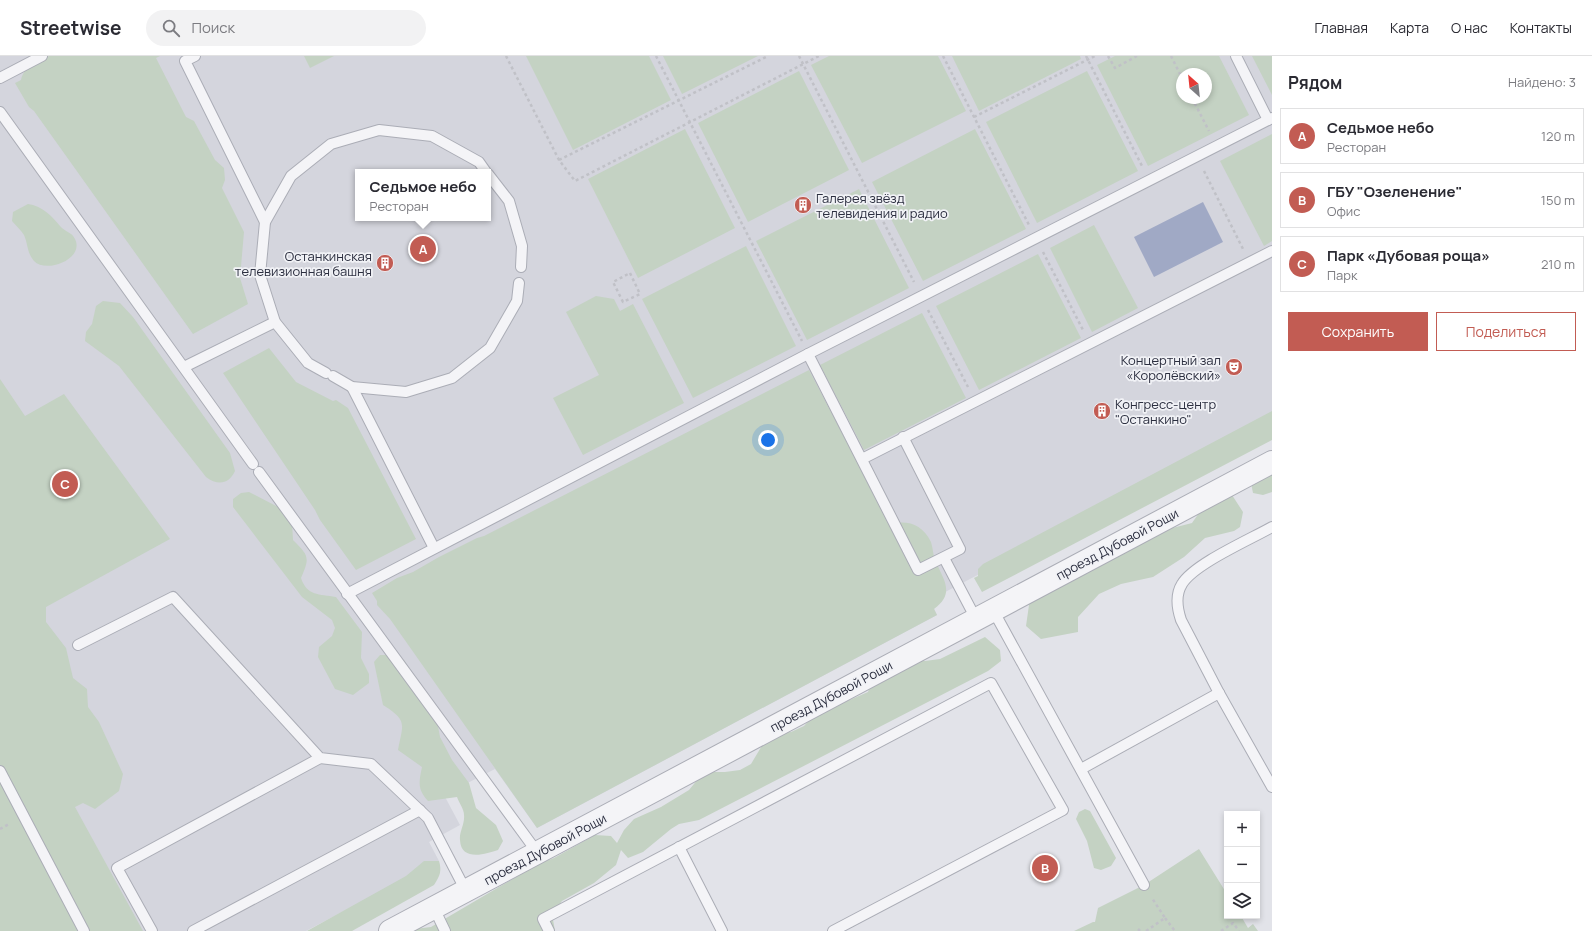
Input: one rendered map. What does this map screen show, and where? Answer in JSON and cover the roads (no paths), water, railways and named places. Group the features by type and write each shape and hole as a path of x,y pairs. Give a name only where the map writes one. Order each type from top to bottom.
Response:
{"street":[{"name":"проезд Дубовой Рощи","path":"390,931 1272,462"}],"lane":[{"path":"0,78 42,56"},
{"path":"195,56 185,61 265,222"},
{"path":"347,594 808,354 1270,119 1236,56"},
{"path":"0,112 347,594 538,852"},
{"path":"484,169 479,162 432,136 379,130 331,144 291,176 265,222 260,275 275,322 308,363 352,387 406,392 452,378 490,348 517,301 519,283"},
{"path":"491,178 509,201 522,246 521,267"},
{"path":"862,459 974,400 1272,251"},
{"path":"184,367 275,322"},
{"path":"808,354 918,570 960,550 903,437"},
{"path":"352,387 434,548"},
{"path":"1272,527 1193,571 1181,585 1177,608 1181,620 1272,787"},
{"path":"944,558 985,614 1081,768 1144,885"},
{"path":"78,645 173,597 320,758"},
{"path":"549,931 543,919 991,683 1063,810 834,931"},
{"path":"1081,768 1220,693"},
{"path":"152,931 117,868 320,758 372,764 428,818 466,890"},
{"path":"0,771 84,931"},
{"path":"193,931 420,810"},
{"path":"680,848 722,931"},
{"path":"434,908 445,931"}],"water":[{"path":"1203,202 1223,242 1154,277 1134,237"}],"place":[{"name":"Галерея звёзд телевидения и радио","path":"803,205"},
{"name":"Седьмое небо","path":"423,249"},
{"name":"Останкинская телевизионная башня","path":"385,263"},
{"name":"Концертный зал «Королёвский»","path":"1234,367"},
{"name":"Конгресс-центр \"Останкино\"","path":"1102,411"},
{"name":"Парк «Дубовая роща»","path":"65,484"},
{"name":"ГБУ \"Озеленение\"","path":"1045,868"}]}
